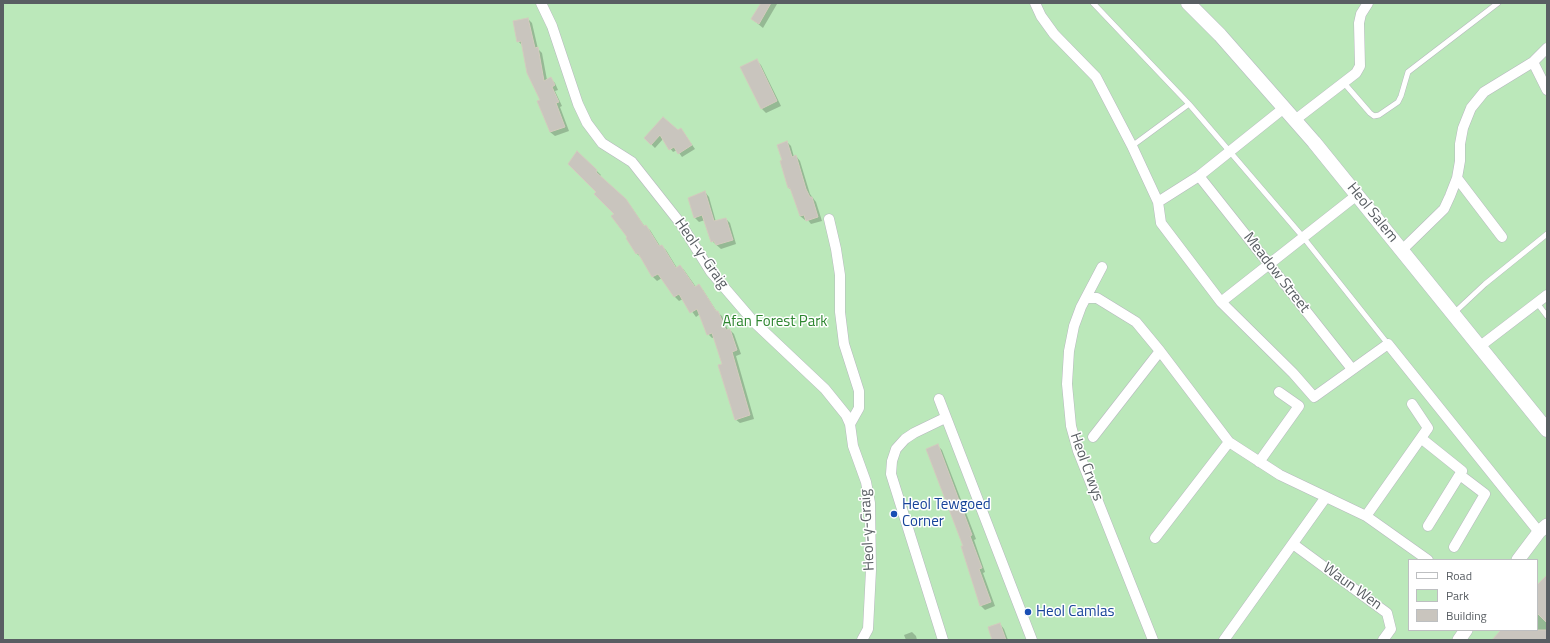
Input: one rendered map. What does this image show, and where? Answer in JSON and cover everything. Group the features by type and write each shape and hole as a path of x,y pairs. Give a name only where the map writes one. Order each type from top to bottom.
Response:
{"main road":[{"name":"Heol Salem","path":"1188,3 1220,34 1295,120 1547,430"}],"street":[{"name":"Heol-y-Graig","path":"542,3 552,26 578,104 586,123 602,143 632,162 681,224 710,272 754,322 825,389 839,405 850,424 853,446 866,482 870,503 871,570 868,629 862,640"},
{"path":"1035,3 1041,16 1054,34 1096,77 1132,146 1158,202 1161,223 1221,302 1293,373 1314,397 1388,344 1543,529 1519,559"},
{"path":"1295,120 1356,73 1360,66 1359,23 1361,14 1368,3"},
{"path":"1402,250 1444,209 1457,178 1463,128 1471,108 1484,92 1533,62 1547,48"},
{"path":"1533,62 1547,90"},
{"path":"1158,202 1199,176 1284,108"},
{"name":"Meadow Street","path":"1199,176 1352,369"},
{"path":"1457,178 1502,237"},
{"path":"1221,302 1357,195"},
{"path":"829,219 840,274 840,312 844,344 858,391 859,408 850,424"},
{"name":"Heol Crwys","path":"1102,267 1081,307 1074,326 1069,351 1067,384 1071,426 1078,452 1154,640"},
{"path":"1479,347 1547,295"},
{"path":"1087,298 1097,298 1136,322 1160,351 1228,442 1280,475 1366,516 1427,559"},
{"path":"1093,437 1160,351"},
{"path":"1258,462 1299,406 1280,392"},
{"path":"939,399 1032,640"},
{"path":"1366,516 1422,439 1428,428 1412,404"},
{"path":"943,640 891,474 892,461 896,450 905,439 914,432 946,418"},
{"path":"1422,439 1462,471 1428,526"},
{"path":"1155,538 1228,442"},
{"path":"1454,547 1485,494 1460,475"},
{"path":"1224,640 1326,497"},
{"name":"Waun Wen","path":"1293,544 1387,613 1392,628 1383,640"},
{"path":"1459,640 1465,631"}],"lane":[{"path":"1093,3 1189,104 1303,237 1388,344"},
{"path":"1344,83 1370,113 1374,116 1379,115 1398,102 1408,72 1498,3"},
{"path":"1132,146 1189,104"},
{"path":"1453,314 1485,284 1547,234"},
{"path":"1537,303 1547,316"}],"green space":[{"name":"Afan Forest Park","path":"3,3 1547,3 1547,640 3,640"}],"building":[{"path":"761,3 771,3 759,24 751,19"},
{"path":"528,18 535,48 538,47 544,81 551,77 555,85 552,87 559,102 556,103 565,127 550,132 537,101 540,100 527,73 521,41 517,42 513,21"},
{"path":"757,59 777,101 761,109 740,67"},
{"path":"663,117 678,130 681,128 692,145 678,154 674,147 669,150 660,135 651,145 644,138"},
{"path":"787,141 792,157 796,155 806,189 810,197 812,197 818,217 806,221 804,215 800,216 790,188 788,188 780,161 782,160 777,145"},
{"path":"577,151 597,170 596,172 626,199 644,226 646,225 659,246 662,245 676,268 680,265 695,287 699,284 716,311 718,311 726,330 730,329 737,350 732,352 750,415 735,420 718,365 722,364 712,333 707,335 697,309 690,313 679,294 674,297 658,274 652,277 638,253 636,254 626,238 627,237 611,216 614,214 594,194 596,192 568,164"},
{"path":"705,191 714,221 726,218 733,240 716,245 714,241 711,242 702,215 694,218 688,198"},
{"path":"938,444 972,535 970,536 982,568 979,569 991,602 980,606 961,546 963,546 926,449"},
{"path":"1547,575 1547,623 1538,614 1538,584"},
{"path":"1000,623 1006,640 992,640 988,627"},
{"path":"1547,630 1547,640 1492,640 1500,631"}],"place":[{"name":"Heol Tewgoed Corner","path":"894,514"},
{"name":"Heol Camlas","path":"1028,612"}]}
